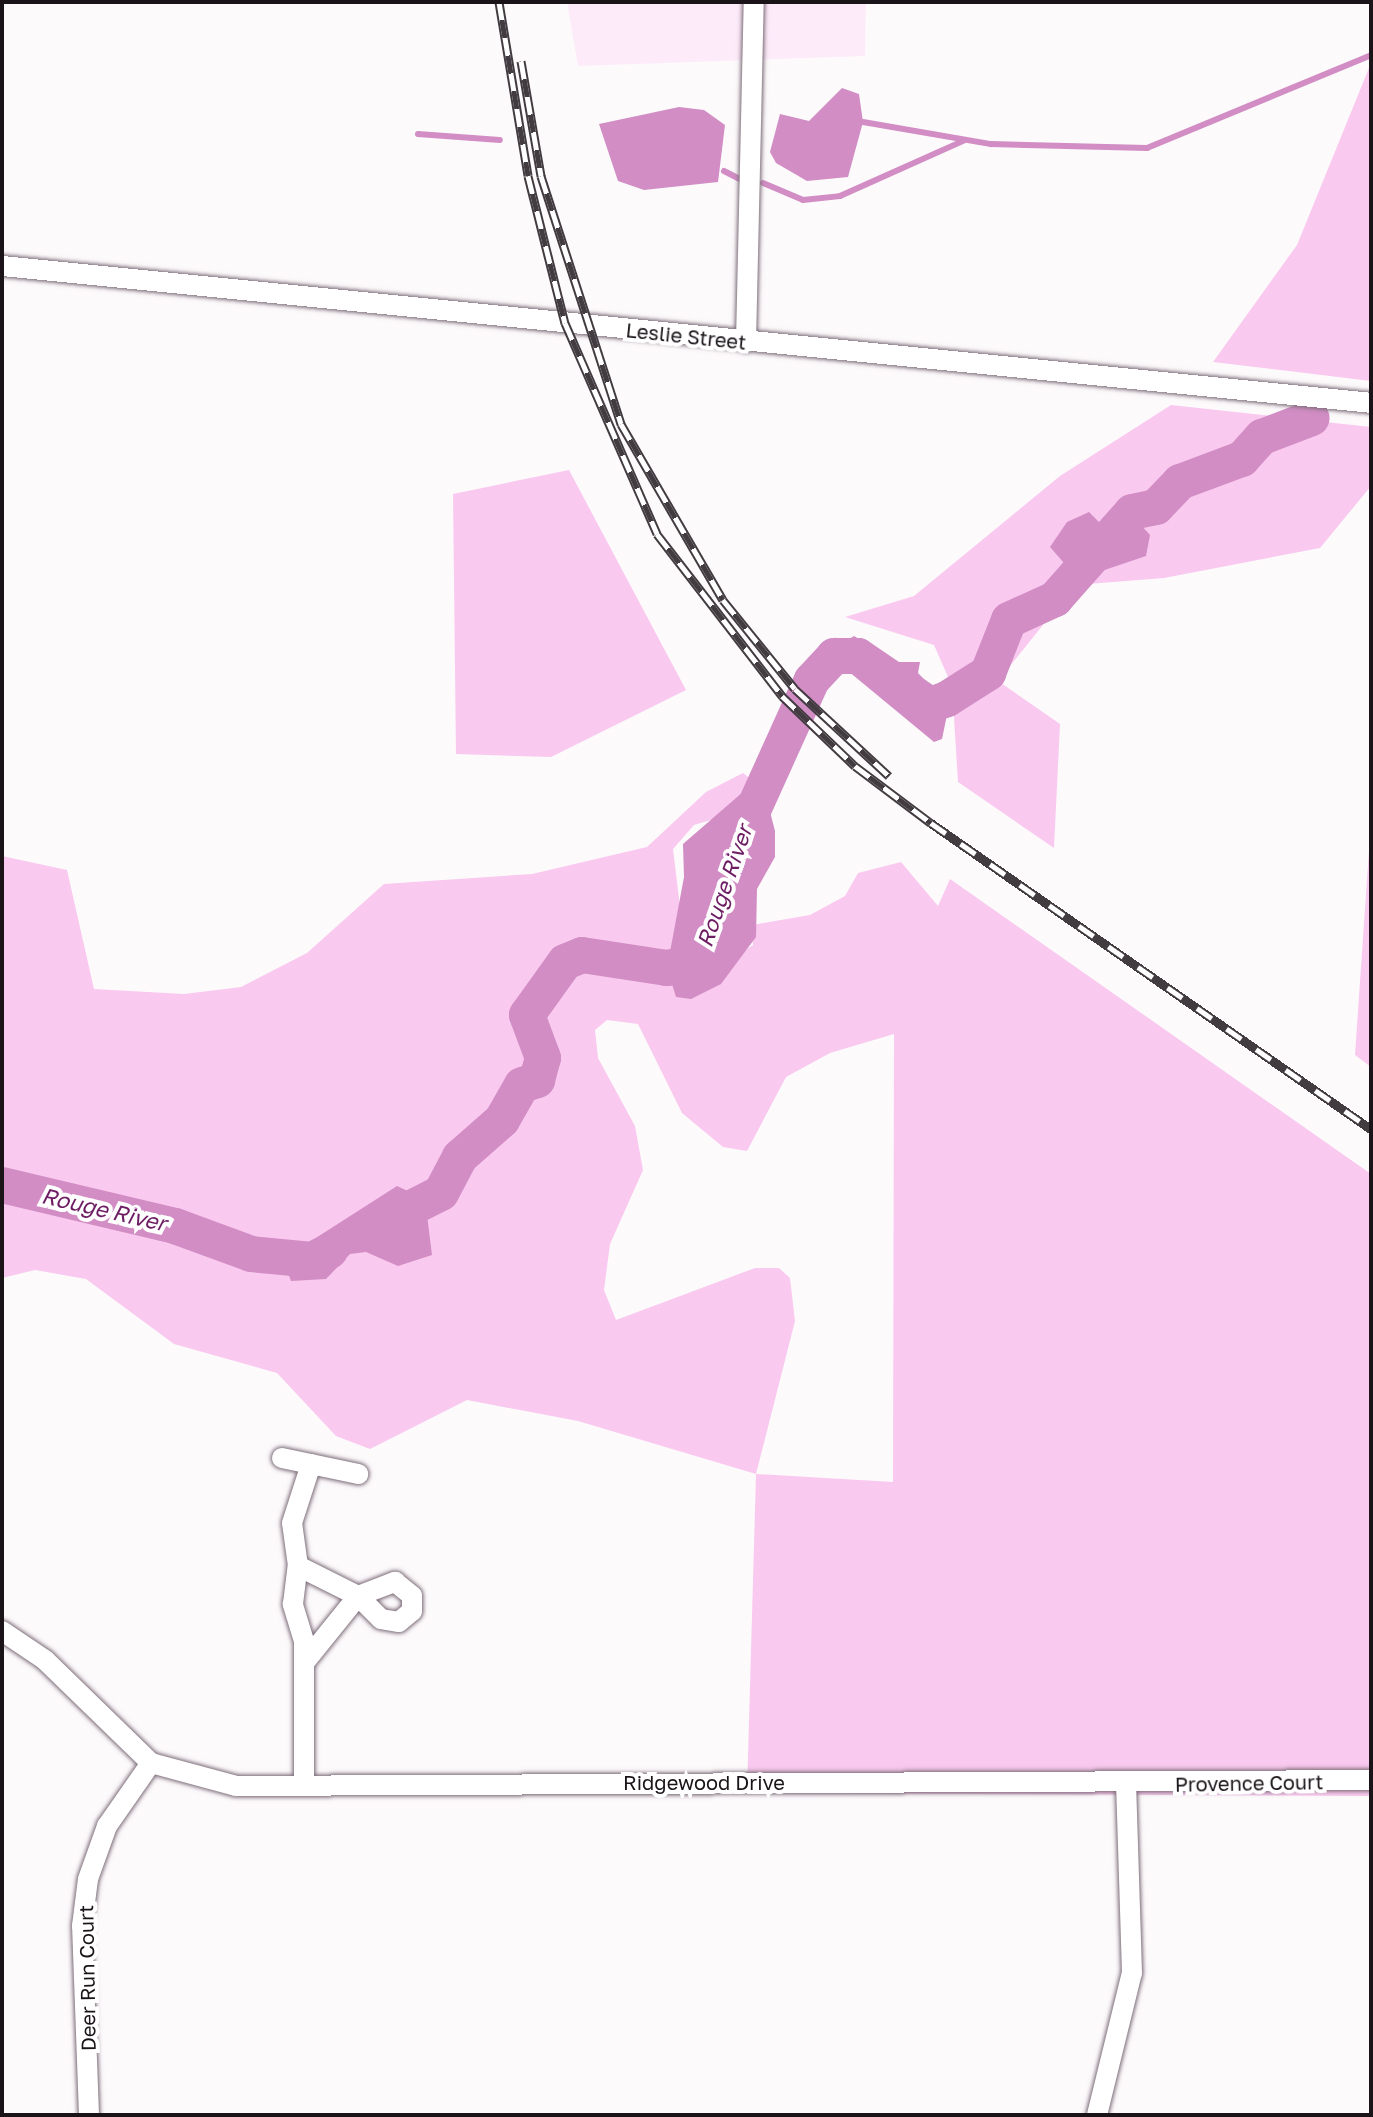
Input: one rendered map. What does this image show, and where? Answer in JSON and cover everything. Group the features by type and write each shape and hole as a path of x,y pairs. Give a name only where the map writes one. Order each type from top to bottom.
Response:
{"street":[{"path":"746,342 754,2"},
{"name":"Leslie Street","path":"2,266 1371,403"},
{"path":"282,1458 358,1474"},
{"path":"304,1785 304,1663 293,1604 298,1566 292,1523 311,1464"},
{"path":"298,1566 358,1596 304,1663"},
{"name":"Ridgewood Drive","path":"2,1631 45,1660 151,1763 224,1784 1126,1785"},
{"name":"Deer Run Court","path":"89,2115 82,1926 88,1879 107,1826 151,1763"},
{"name":"Provence Court","path":"1126,1785 1371,1780"},
{"path":"1097,2115 1132,1973 1126,1785"}],"shaded area":[{"path":"567,2 866,2 865,56 578,66"},
{"path":"1371,63 1371,381 1213,362 1297,245"},
{"path":"1171,405 1371,427 1371,486 1320,548 1164,578 1075,585 998,681 1060,724 1054,848 958,782 952,686 934,645 845,617 914,596 1060,476"},
{"path":"569,470 686,690 551,757 456,754 453,494"},
{"path":"743,773 761,787 721,817 694,825 673,849 682,924 710,974 753,945 752,925 810,915 845,896 858,873 901,862 938,906 950,879 1371,1174 1371,1796 747,1793 756,1474 578,1421 467,1400 370,1449 336,1436 277,1373 174,1344 86,1279 35,1270 2,1278 2,856 67,870 94,989 184,994 241,987 307,953 384,884 532,874 647,847 706,792","holes":["607,1020 638,1024 682,1113 723,1147 747,1151 786,1077 830,1053 894,1034 893,1482 756,1474 795,1321 790,1278 779,1268 755,1268 616,1320 604,1290 610,1244 643,1170 635,1126 598,1058 595,1030"]},
{"path":"1371,821 1371,1067 1355,1055"}],"water":[{"path":"842,88 859,94 863,122 848,177 807,181 776,163 770,152 780,114 809,121"},
{"path":"679,107 704,110 725,125 718,182 644,190 618,181 599,124"},
{"path":"1089,512 1099,522 1131,514 1150,535 1146,556 1078,579 1050,547 1067,522"},
{"path":"854,636 897,662 920,662 918,673 949,705 942,739 934,742 842,666 833,649"},
{"path":"751,785 768,804 775,831 775,857 757,889 756,937 721,984 691,999 676,997 667,968 684,877 683,844"},
{"path":"397,1186 425,1199 432,1255 398,1266 366,1252 350,1254 326,1279 291,1281 283,1259"}],"waterway":[{"path":"863,122 991,144 1147,148 1371,55"},
{"path":"418,134 500,140"},
{"path":"763,183 803,200 840,196 963,141"},
{"path":"724,171 744,181"},
{"name":"Rouge River","path":"741,837 812,680 834,656 858,656 930,705 947,699 988,673 1009,620 1055,599 1132,512 1156,507 1180,482 1242,459 1262,437 1312,418"},
{"name":"Rouge River","path":"382,1223 441,1193 460,1157 502,1120 522,1085 537,1080 543,1058 527,1015 565,962 582,955 667,968 697,962 703,946"},
{"name":"Rouge River","path":"2,1185 175,1226 251,1254 312,1260 330,1251"}],"railway":[{"path":"499,2 528,176 565,323 657,534 782,696 855,766 931,823 1371,1129"},
{"path":"521,61 541,176 621,424 723,600 795,689 889,776"}]}
